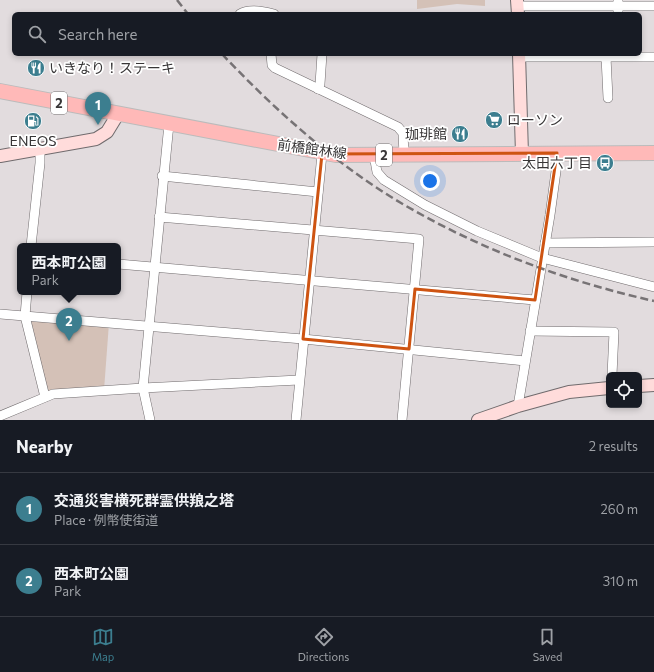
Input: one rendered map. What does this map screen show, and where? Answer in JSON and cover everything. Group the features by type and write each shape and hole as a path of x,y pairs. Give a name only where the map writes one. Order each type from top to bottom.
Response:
{"main road":[{"name":"前橋館林線","path":"0,91 322,154 404,155 654,153"}],"street":[{"path":"517,7 654,6"},
{"path":"243,12 253,10 264,12"},
{"path":"272,56 272,65 275,68 398,128 403,133 404,155"},
{"path":"318,89 320,84 322,56"},
{"path":"519,56 522,154"},
{"path":"572,56 654,58"},
{"path":"606,57 608,98"},
{"path":"0,156 40,150 101,137 113,125 118,114"},
{"path":"150,420 143,388 162,176 169,124"},
{"path":"31,243 40,163 40,150"},
{"path":"296,420 322,154"},
{"path":"518,406 545,243 557,164 557,154"},
{"path":"374,155 377,172 384,180 450,218 542,258 654,286"},
{"path":"162,176 318,192"},
{"path":"159,217 420,239 402,420"},
{"path":"545,243 654,242"},
{"path":"121,264 535,300"},
{"path":"27,295 25,316 45,397"},
{"path":"0,314 303,339 525,361"},
{"path":"530,331 614,332 612,372"},
{"path":"0,416 54,394 300,380"},
{"path":"642,386 654,385"},
{"path":"478,420 518,406 569,392 606,388"}],"highlighted area":[{"path":"557,153 535,300 415,289 409,349 303,339 322,154"}],"shaded area":[{"path":"417,0 485,0 485,6 457,4 417,9"},
{"path":"25,316 109,323 104,390 45,397"}],"railway":[{"path":"177,0 186,12"},
{"path":"224,56 284,115 306,134 352,171 401,203 461,235 523,262 588,284 654,301"}],"place":[{"name":"いきなり！ステーキ","path":"36,68"},
{"name":"ローソン","path":"494,120"},
{"name":"ENEOS","path":"33,121"},
{"name":"交通災害横死群霊供羪之塔","path":"98,125"},
{"name":"珈琲館","path":"460,134"},
{"name":"太田六丁目","path":"605,163"},
{"name":"西本町公園","path":"69,341"}]}
